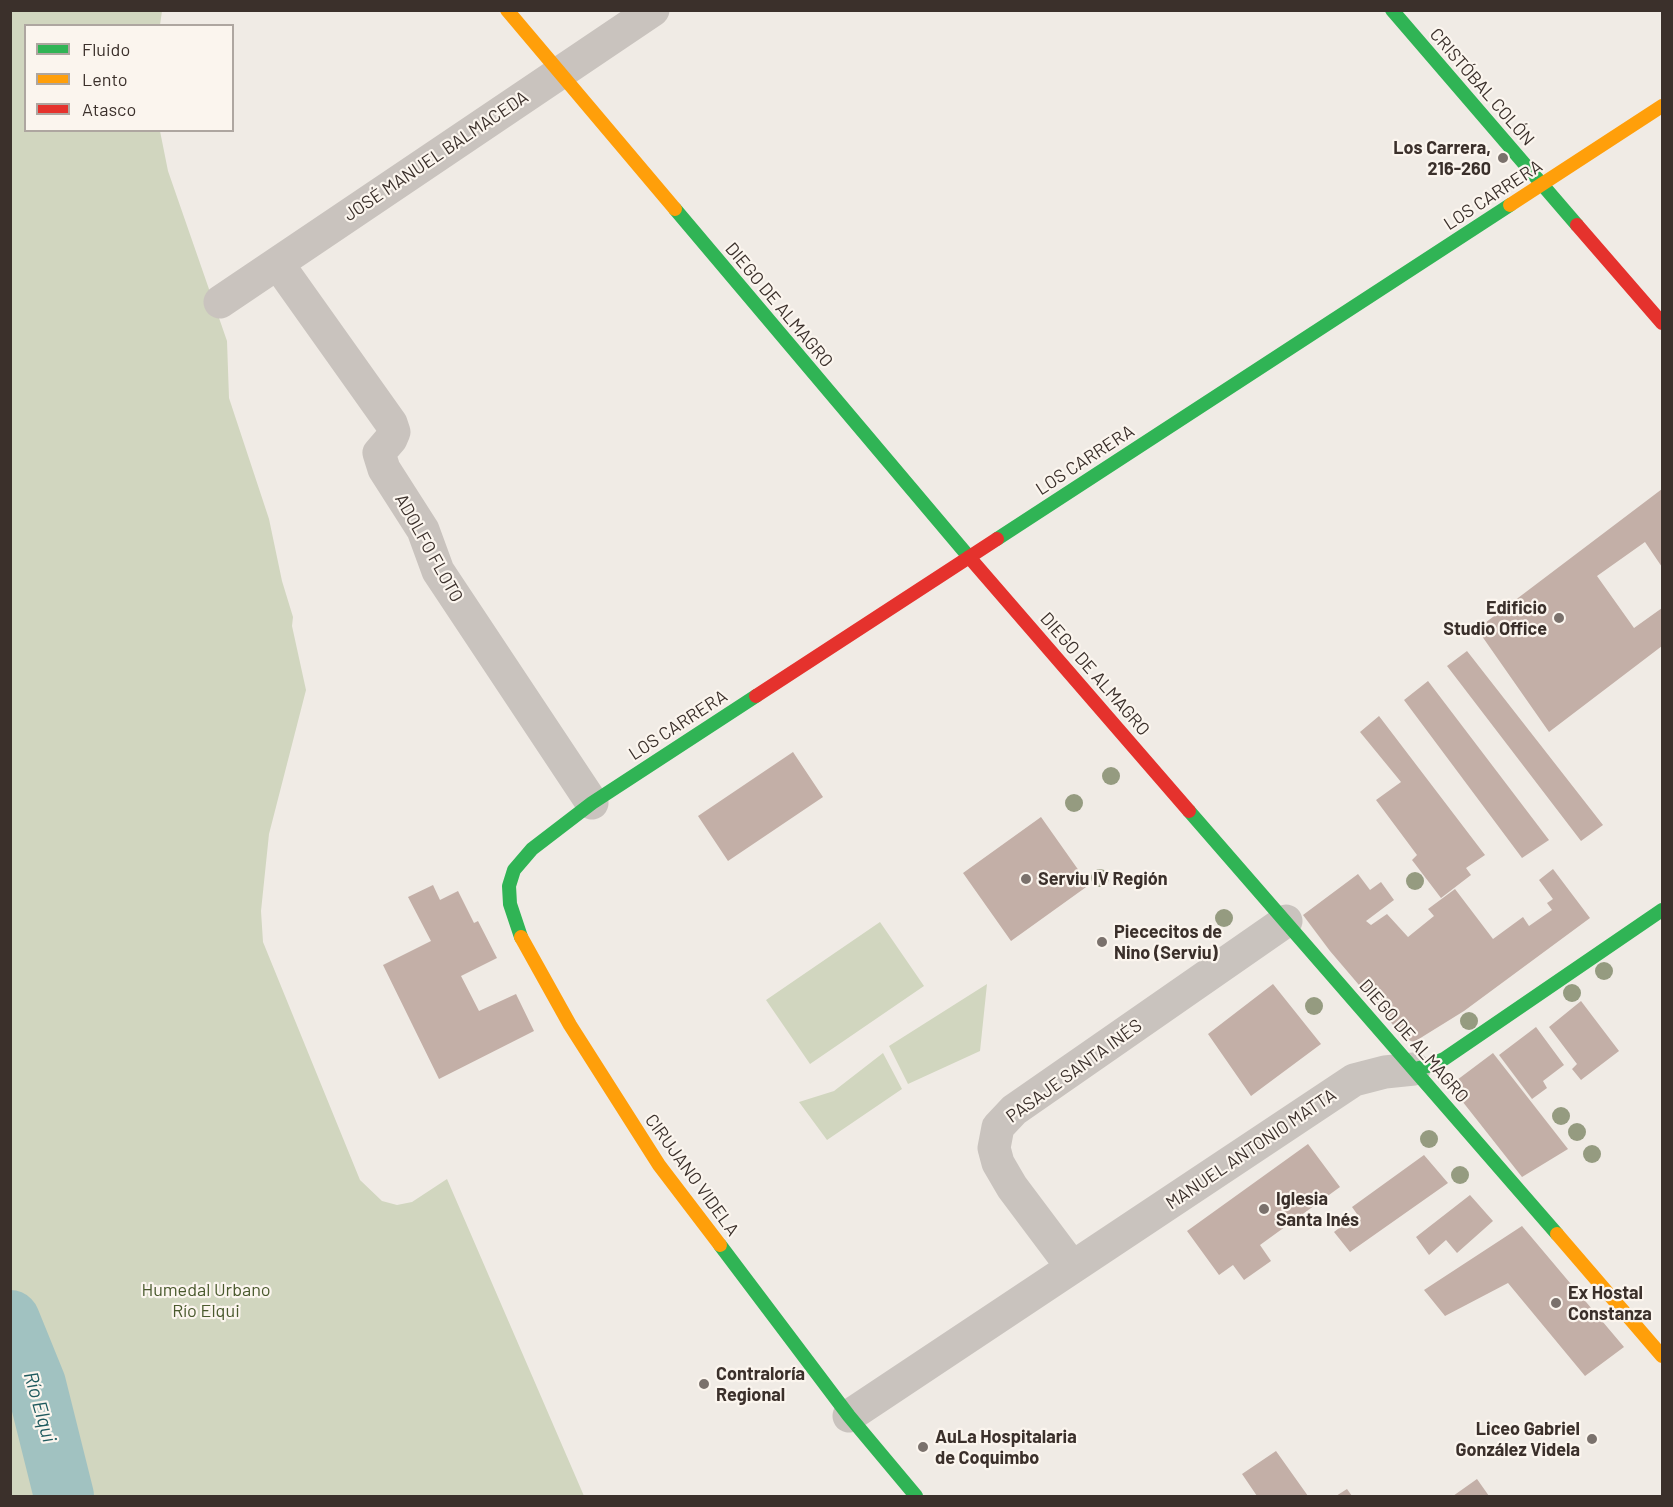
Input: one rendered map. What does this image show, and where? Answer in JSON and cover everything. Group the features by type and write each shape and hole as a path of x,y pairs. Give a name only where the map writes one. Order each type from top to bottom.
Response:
{"street":[{"name":"DIEGO DE ALMAGRO","path":"507,10 969,557 1662,1356"},
{"name":"JOSÉ MANUEL BALMACEDA","path":"220,302 653,10"},
{"name":"CRISTÓBAL COLÓN","path":"1392,10 1662,323"},
{"name":"LOS CARRERA","path":"532,849 592,803 1662,106"},
{"name":"ADOLFO FLOTO","path":"278,264 391,423 394,432 380,453 384,469 423,530 438,571 592,803"},
{"name":"CIRUJANO VIDELA","path":"532,849 514,870 509,886 510,904 518,931 570,1025 659,1165 849,1416 916,1497"},
{"name":"MANUEL ANTONIO MATTA","path":"849,1416 1354,1080 1385,1072 1428,1066 1444,1059 1662,910"},
{"name":"PASAJE SANTA INÉS","path":"1072,1267 1012,1187 1003,1171 994,1148 998,1127 1014,1110 1286,921"}],"green space":[{"name":"Humedal Urbano Río Elqui","path":"10,11 162,11 160,24 24,24 24,132 160,132 168,171 227,341 229,398 269,519 282,581 293,617 292,626 306,690 269,834 261,911 263,942 360,1180 382,1201 397,1205 412,1202 447,1179 584,1496 11,1496"},
{"path":"880,922 924,986 810,1064 766,1000"},
{"path":"987,984 980,1051 908,1084 889,1046"},
{"path":"883,1053 902,1089 827,1140 799,1102 834,1091"}],"building":[{"name":"Edificio Studio Office","path":"1662,489 1662,567 1645,542 1597,576 1634,628 1662,608 1662,646 1549,732 1477,629"},
{"path":"1467,651 1603,825 1581,841 1447,666"},
{"path":"1428,681 1549,840 1522,858 1404,700"},
{"path":"1379,716 1485,855 1466,868 1471,875 1441,898 1412,860 1417,855 1376,800 1401,782 1360,732"},
{"path":"793,752 823,797 728,861 698,816"},
{"name":"Serviu IV Región","path":"1041,817 1089,885 1011,941 963,873"},
{"path":"1553,869 1590,918 1464,1011 1414,1042 1405,1039 1330,951 1303,915 1358,874 1370,890 1381,882 1394,900 1366,921 1371,925 1387,914 1408,937 1434,916 1428,909 1455,889 1493,939 1523,917 1529,926 1552,910 1547,903 1553,899 1539,880"},
{"path":"433,885 440,900 458,891 474,923 478,921 497,958 461,976 479,1011 516,994 534,1031 439,1079 383,965 431,941 408,897"},
{"path":"1273,984 1321,1044 1251,1096 1208,1034"},
{"path":"1581,1001 1619,1051 1581,1080 1572,1069 1577,1064 1549,1027"},
{"path":"1536,1027 1564,1065 1543,1081 1547,1088 1532,1099 1499,1055"},
{"path":"1493,1053 1568,1149 1522,1177 1455,1092 1457,1080"},
{"name":"Iglesia Santa Inés","path":"1308,1144 1340,1187 1260,1245 1271,1261 1244,1280 1233,1265 1219,1275 1187,1231"},
{"path":"1424,1155 1448,1183 1350,1252 1334,1232 1357,1214 1352,1207"},
{"path":"1470,1195 1493,1221 1457,1253 1446,1240 1429,1255 1416,1237"},
{"name":"Ex Hostal Constanza","path":"1522,1226 1624,1347 1585,1376 1508,1283 1445,1316 1424,1290"},
{"path":"1276,1451 1308,1496 1257,1496 1242,1474"},
{"path":"1477,1479 1489,1496 1453,1496"},
{"path":"1347,1489 1352,1496 1336,1496"}],"waterway":[{"name":"Río Elqui","path":"10,1320 36,1384 64,1496"}],"traffic: fast":[{"path":"1392,10 1577,225"},
{"path":"997,539 1510,205"},
{"path":"675,209 969,557"},
{"path":"521,937 510,904 509,886 514,870 532,849 592,803 756,696"},
{"path":"1189,811 1557,1234"},
{"path":"1414,1069 1444,1059 1662,910"},
{"path":"720,1245 849,1416 916,1496"}],"traffic: slow":[{"path":"507,10 675,209"},
{"path":"1510,205 1662,106"},
{"path":"521,937 570,1025 659,1165 720,1245"},
{"path":"1557,1234 1662,1356"}],"traffic: jam":[{"path":"1577,225 1662,323"},
{"path":"756,696 997,539"},
{"path":"969,557 1189,811"}],"place":[{"name":"Los Carrera, 216-260","path":"1503,158"},
{"name":"Edificio Studio Office","path":"1559,618"},
{"name":"Serviu IV Región","path":"1026,879"},
{"name":"Piececitos de Nino (Serviu)","path":"1102,942"},
{"name":"Iglesia Santa Inés","path":"1264,1209"},
{"name":"Ex Hostal Constanza","path":"1556,1303"},
{"name":"Contraloría Regional","path":"704,1384"},
{"name":"Liceo Gabriel González Videla","path":"1592,1439"},
{"name":"AuLa Hospitalaria de Coquimbo","path":"923,1447"}]}
